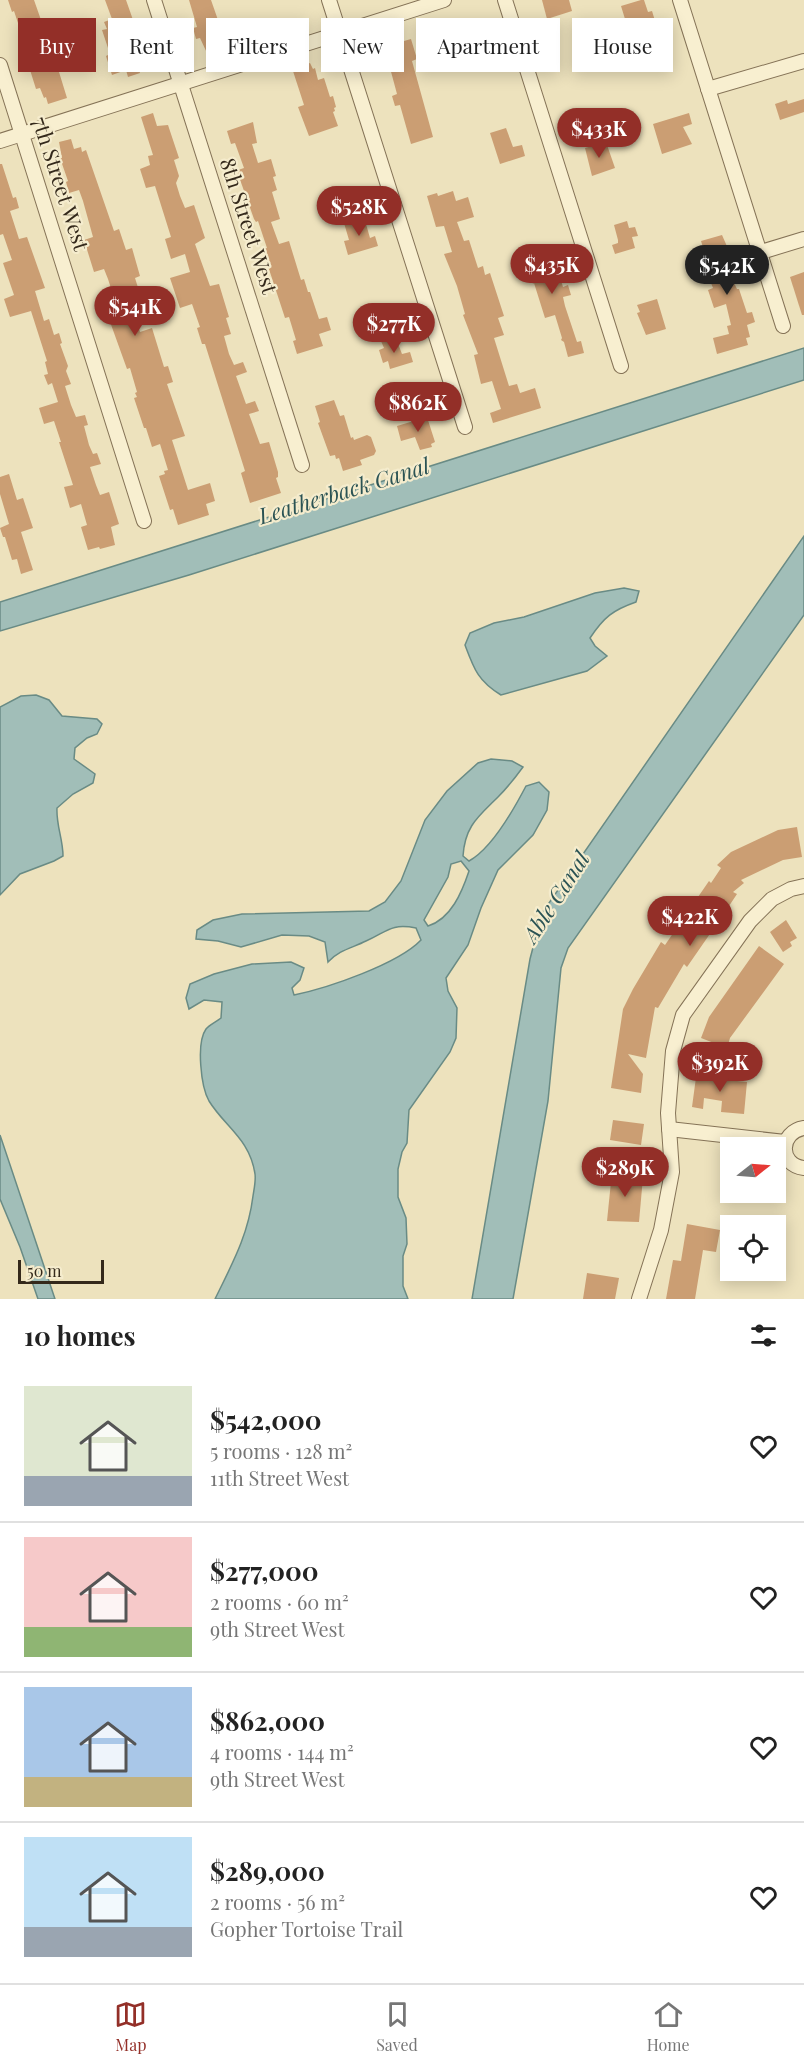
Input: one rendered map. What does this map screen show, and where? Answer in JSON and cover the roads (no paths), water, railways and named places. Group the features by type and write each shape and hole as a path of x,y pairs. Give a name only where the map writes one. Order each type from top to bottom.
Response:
{"street":[{"name":"8th Street West","path":"154,0 302,465"},
{"path":"329,0 334,18"},
{"path":"387,18 444,0"},
{"path":"505,0 621,366"},
{"path":"680,0 783,326"},
{"path":"0,141 321,39"},
{"path":"708,89 804,61"},
{"name":"7th Street West","path":"0,65 144,521"},
{"path":"351,72 465,427"},
{"path":"761,252 804,239"},
{"path":"639,1299 660,1230 672,1172 668,1113 674,1051 683,1015 750,921 772,899 791,889 804,886"},
{"path":"786,1141 793,1132 804,1128"},
{"path":"669,1129 740,1137"},
{"path":"786,1156 794,1165 804,1168"}],"water":[{"path":"804,348 804,380 189,575 0,631 0,602"},
{"name":"Able Canal","path":"804,536 804,615 568,948 561,968 548,1101 513,1299 472,1299 530,959 542,913"},
{"path":"624,588 639,591 636,602 610,615 590,638 595,646 607,656 587,671 501,695 487,685 474,668 465,645 470,633 494,623 524,617 595,593"},
{"path":"36,695 49,700 62,716 97,719 102,724 97,734 87,738 75,748 74,759 95,774 93,783 73,794 57,808 63,856 20,874 0,895 0,707 21,696"},
{"path":"491,759 512,761 523,767 470,829 466,837 463,856 469,861 494,838 526,786 539,782 549,792 547,810 533,835 498,870 468,945 446,978 448,991 457,1008 456,1038 450,1052 409,1110 407,1143 398,1169 398,1197 406,1218 407,1244 403,1256 403,1286 408,1299 215,1299 243,1237 251,1210 255,1177 248,1151 215,1110 204,1086 201,1044 207,1028 221,1018 222,1002 204,1000 189,1009 186,998 190,984 214,974 252,964 291,962 304,968 300,980 292,988 294,995 362,974 396,958 421,940 416,928 389,929 341,952 328,962 325,942 309,936 282,935 241,947 218,941 196,939 197,930 213,920 242,914 369,911 385,902 401,881 425,820 447,791 478,763","holes":["461,861 469,871 455,904 443,917 428,926 424,920 448,877 451,864"]},
{"path":"0,1135 55,1299 38,1299 0,1199"}],"water label":[{"name":"Leatherback Canal","path":"344,491"}]}
